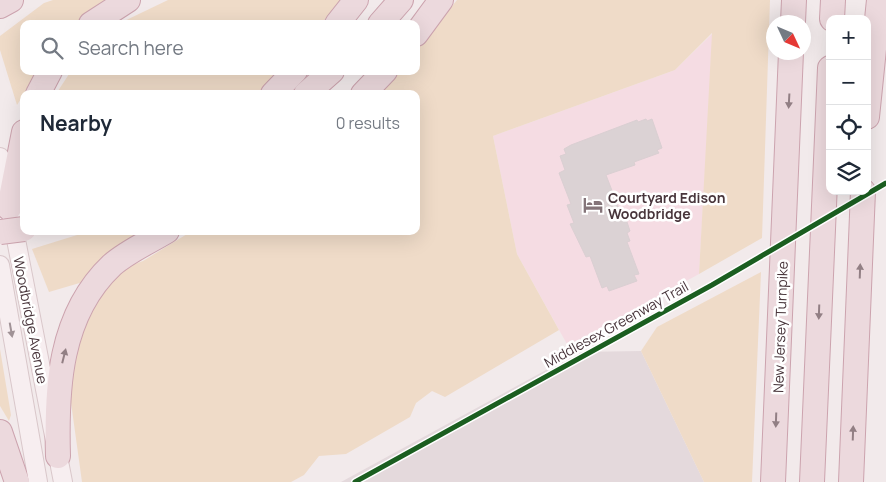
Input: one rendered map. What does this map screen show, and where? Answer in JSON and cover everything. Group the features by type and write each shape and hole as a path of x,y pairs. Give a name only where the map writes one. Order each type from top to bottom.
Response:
{"highway":[{"path":"0,6 11,0"},
{"path":"97,20 128,0"},
{"path":"340,20 356,0"},
{"path":"384,20 401,0"},
{"path":"420,29 441,0"},
{"path":"793,15 794,0"},
{"path":"832,15 833,0"},
{"path":"868,60 870,0"},
{"path":"868,105 879,0"},
{"name":"New Jersey Turnpike","path":"773,482 791,60"},
{"path":"40,90 48,75"},
{"path":"277,90 291,75"},
{"path":"311,90 327,75"},
{"path":"367,90 380,75"},
{"path":"812,482 828,105"},
{"path":"9,208 20,152"},
{"path":"851,482 863,195"},
{"path":"0,232 20,230"},
{"path":"58,456 59,379 69,339 79,311 93,287 113,265 161,235"},
{"path":"0,432 24,482"},
{"path":"0,448 24,482"}],"main road":[{"name":"Woodbridge Avenue","path":"0,157 63,482"},
{"name":"Woodbridge Avenue","path":"0,265 24,482"}],"shaded area":[{"path":"53,0 114,0 86,20 21,20 44,3"},
{"path":"168,0 341,0 324,20 126,20"},
{"path":"457,0 770,0 769,15 766,15 766,60 768,60 762,238 699,274 712,33 675,70 493,136 517,254 559,330 445,397 432,391 416,403 410,417 346,454 319,456 304,475 291,482 82,482 68,381 86,320 106,285 129,266 143,261 185,235 420,235 420,90 381,90 396,75 420,75 420,46"},
{"path":"20,21 20,75 36,75 27,90 20,90 20,100 17,105 0,50 0,36"},
{"path":"713,33 699,274 568,346 517,254 493,136 675,70"},
{"path":"68,75 279,75 265,90 59,90"},
{"path":"77,235 146,235 83,282 49,292 32,249"},
{"path":"761,272 752,482 704,482 641,351 657,327"},
{"path":"0,349 11,415 9,421 0,406"},
{"path":"641,351 704,482 341,482 579,352"}],"building":[{"name":"Courtyard Edison Woodbridge","path":"646,119 647,121 652,119 662,148 657,150 659,153 634,162 635,165 606,175 621,214 624,213 630,231 627,233 630,241 627,242 639,274 634,275 637,281 609,291 607,286 602,288 590,256 586,257 570,224 574,223 567,205 571,204 559,173 565,170 560,156 566,154 564,149 571,145 637,120 638,122"}],"cycle path":[{"name":"Middlesex Greenway Trail","path":"355,482 712,285 886,183"}],"place":[{"name":"Courtyard Edison Woodbridge","path":"593,205"}]}
